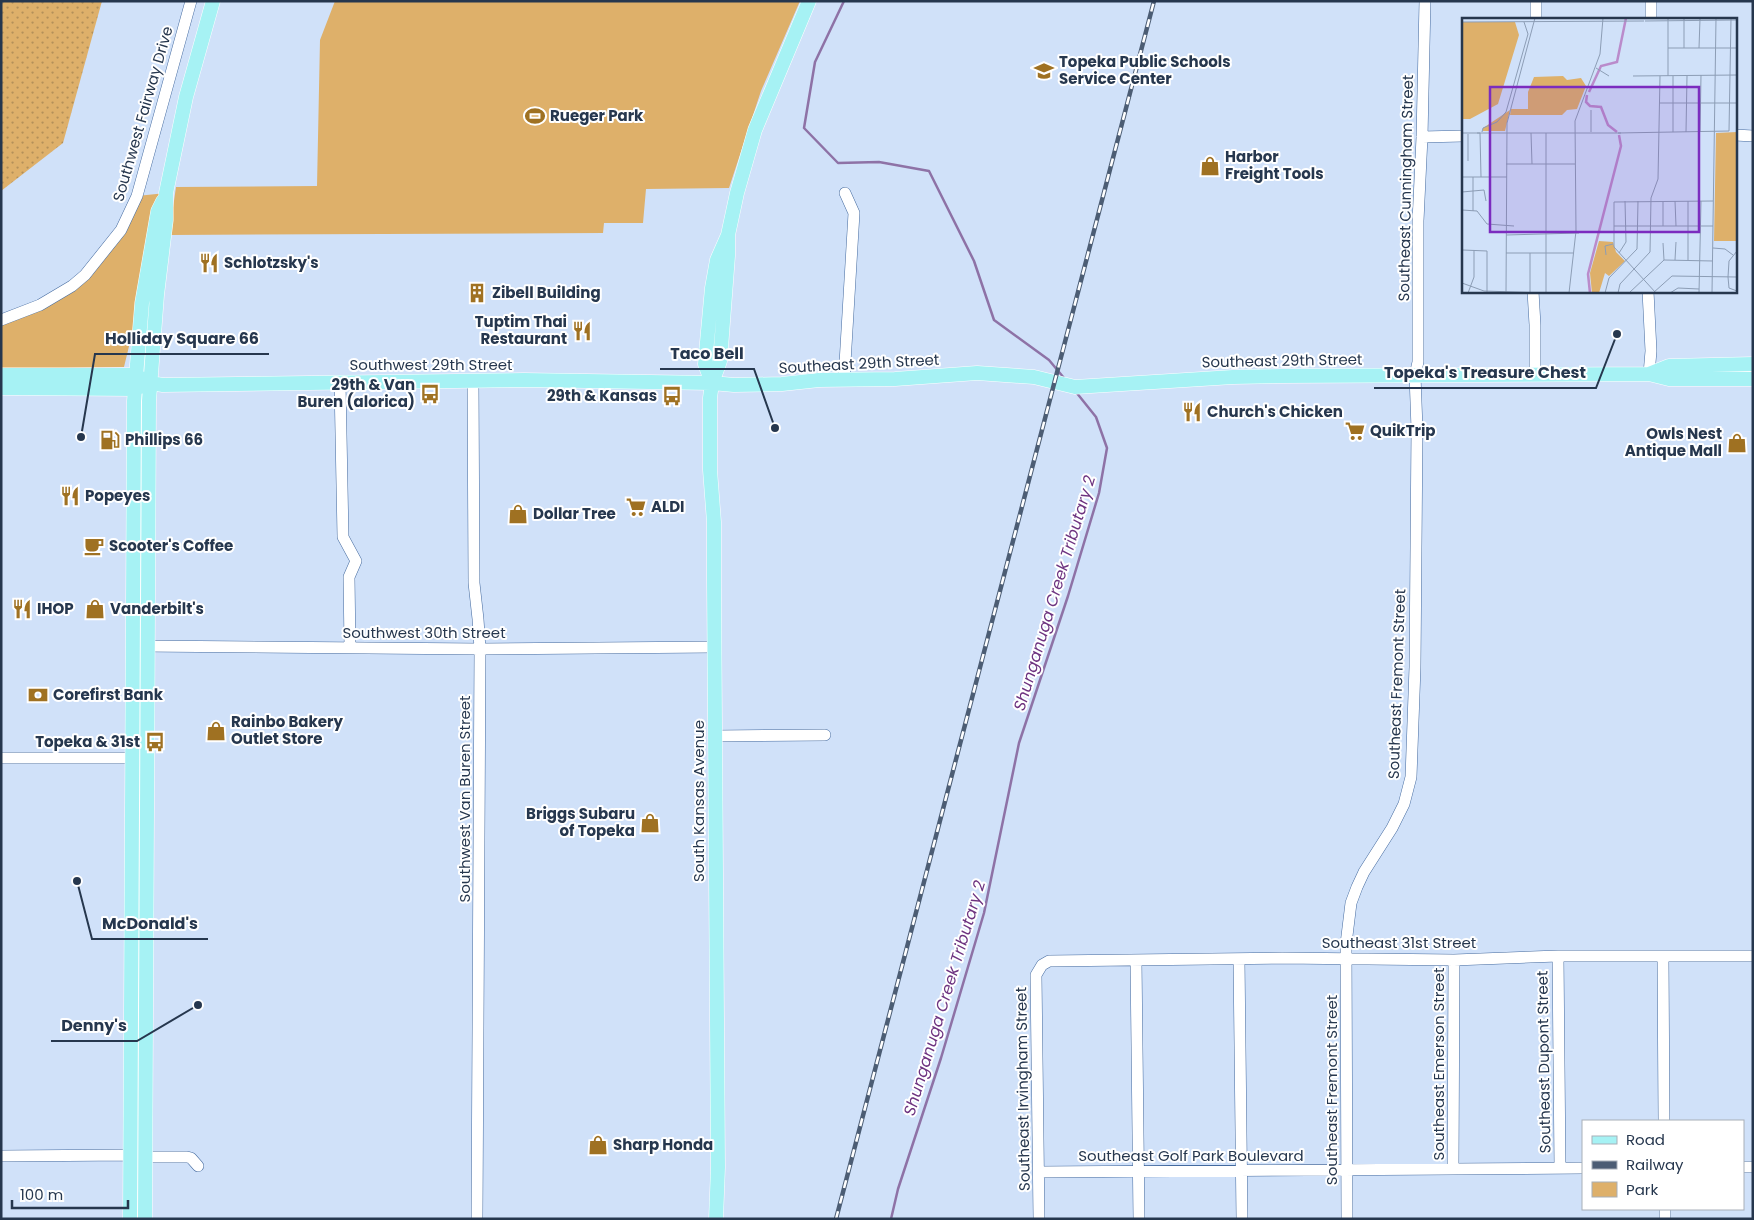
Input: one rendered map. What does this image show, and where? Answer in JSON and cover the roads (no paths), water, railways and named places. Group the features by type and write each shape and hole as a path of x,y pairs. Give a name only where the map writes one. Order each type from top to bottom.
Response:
{"main road":[{"path":"130,1219 131,1155 146,962 150,383 166,220 166,193 186,97 213,1"},
{"name":"South Kansas Avenue","path":"716,1219 718,1167 714,522 710,470 710,398 712,382 720,361 728,235 736,193 755,130 808,1"},
{"path":"145,1219 145,1157 139,1033 132,961 135,382 144,289 158,211 166,193"},
{"name":"Southeast 29th Street","path":"1649,374 1670,366 1753,364"},
{"name":"Southeast 29th Street","path":"712,382 782,384 814,380 895,379 977,373 1034,377 1075,387 1233,377 1649,374 1669,379 1753,379"},
{"name":"Southwest 29th Street","path":"1,375 163,385 472,380 712,382"},
{"name":"Southwest 29th Street","path":"1,388 135,382"},
{"path":"132,961 146,962"}],"street":[{"name":"Southwest Fairway Drive","path":"1,320 40,306 72,286 91,268 121,230 137,196 191,1"},
{"name":"Southeast Cunningham Street","path":"1415,375 1418,362 1418,221 1425,1"},
{"path":"1536,1 1536,18"},
{"path":"1651,18 1652,1"},
{"path":"1422,137 1462,136"},
{"path":"1736,136 1753,136"},
{"path":"844,380 854,213 845,193"},
{"path":"1533,292 1534,374"},
{"path":"1648,292 1651,351 1649,374"},
{"name":"Southeast Fremont Street","path":"1347,1219 1346,944 1350,915 1357,887 1404,804 1411,777 1415,647 1417,430 1415,375"},
{"name":"Southwest Van Buren Street","path":"472,380 474,583 480,649 477,1219"},
{"path":"340,382 343,537 356,561 349,577 350,648"},
{"name":"Southwest 30th Street","path":"134,646 480,649 714,647"},
{"path":"715,736 825,735"},
{"path":"1,758 148,758"},
{"name":"Southeast 31st Street","path":"1045,962 1054,960 1346,958 1454,960 1558,956 1753,956"},
{"name":"Southeast Dupont Street","path":"1558,956 1560,1168"},
{"path":"1662,957 1664,1120"},
{"path":"1239,959 1242,1219"},
{"path":"1136,960 1139,1219"},
{"name":"Southeast Emerson Street","path":"1453,1169 1454,960"},
{"name":"Southeast Irvingham Street","path":"1039,1219 1036,975 1045,962"},
{"path":"1,1156 131,1155 187,1157 191,1158 198,1166"},
{"name":"Southeast Golf Park Boulevard","path":"1039,1172 1582,1168"}],"waterway":[{"name":"Shunganuga Creek Tributary 2","path":"844,1 815,62 804,128 838,163 879,162 929,171 974,261 994,320 1049,360 1064,378"},
{"name":"Shunganuga Creek Tributary 2","path":"891,1219 898,1189 941,1058 984,913 1019,743 1068,596 1099,493 1107,448 1096,417 1076,392"}],"railway":[{"path":"836,1219 1154,1"}],"place":[{"name":"Topeka Public Schools Service Center","path":"1044,71"},
{"name":"Rueger Park","path":"535,116"},
{"name":"Harbor Freight Tools","path":"1210,166"},
{"name":"Schlotzsky's","path":"209,263"},
{"name":"Zibell Building","path":"477,293"},
{"name":"Tuptim Thai Restaurant","path":"582,331"},
{"name":"Topeka's Treasure Chest","path":"1617,334"},
{"name":"29th & Van Buren (alorica)","path":"430,394"},
{"name":"29th & Kansas","path":"672,396"},
{"name":"Church's Chicken","path":"1192,412"},
{"name":"Taco Bell","path":"775,428"},
{"name":"QuikTrip","path":"1355,431"},
{"name":"Holliday Square 66","path":"81,437"},
{"name":"Phillips 66","path":"110,440"},
{"name":"Owls Nest Antique Mall","path":"1737,443"},
{"name":"Popeyes","path":"70,496"},
{"name":"ALDI","path":"636,507"},
{"name":"Dollar Tree","path":"518,514"},
{"name":"Scooter's Coffee","path":"94,546"},
{"name":"IHOP","path":"22,609"},
{"name":"Vanderbilt's","path":"95,609"},
{"name":"Corefirst Bank","path":"38,695"},
{"name":"Rainbo Bakery Outlet Store","path":"216,731"},
{"name":"Topeka & 31st","path":"155,742"},
{"name":"Briggs Subaru of Topeka","path":"650,823"},
{"name":"McDonald's","path":"77,881"},
{"name":"Denny's","path":"198,1005"},
{"name":"Sharp Honda","path":"598,1145"}]}
